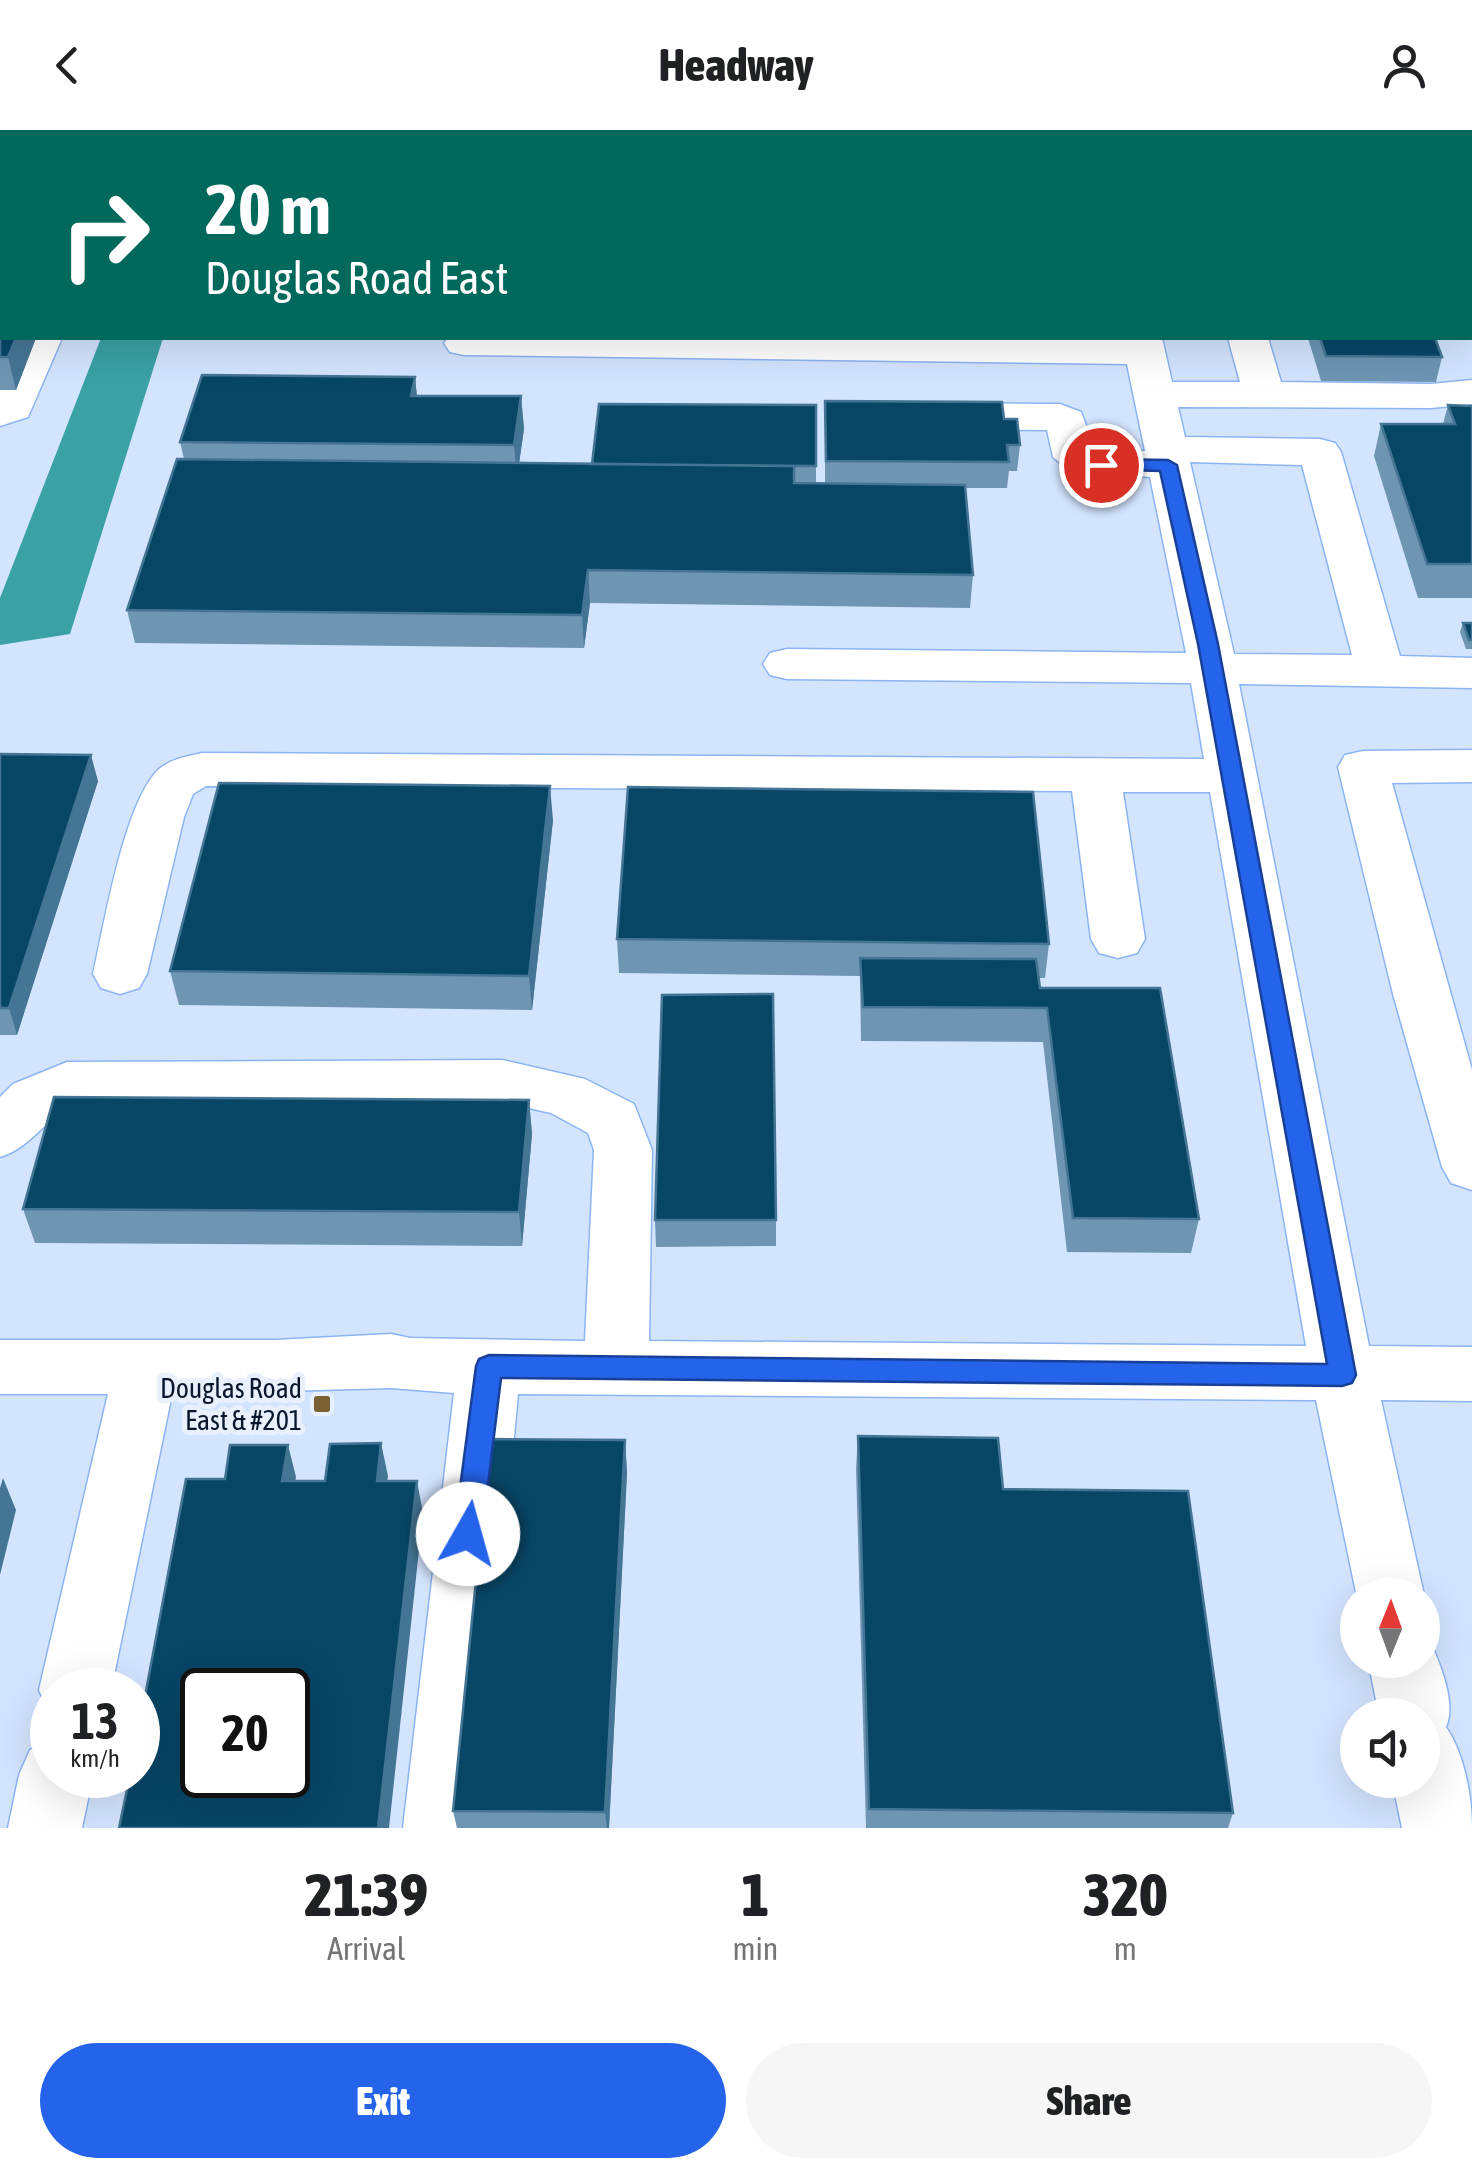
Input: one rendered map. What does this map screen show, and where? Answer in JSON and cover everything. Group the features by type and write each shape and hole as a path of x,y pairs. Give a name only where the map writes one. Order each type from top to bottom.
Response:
{"street":[{"path":"0,413 14,408 41,340"},
{"path":"1249,340 1264,396"},
{"path":"464,343 1147,361 1264,396 1431,396 1472,392"},
{"path":"1147,361 1212,667 1342,1375 1385,1578"},
{"path":"892,416 1060,417 1066,421 1076,457 1084,462 1320,452 1380,670"},
{"path":"787,664 1472,673"},
{"path":"1472,766 1363,767 1421,994 1472,1166"},
{"path":"120,974 161,812 172,786 187,774 202,769 1232,776"},
{"path":"1095,775 1118,939"},
{"path":"0,1135 33,1099 67,1084 502,1081 565,1094 612,1120 623,1150 616,1368"},
{"path":"0,1367 275,1367 390,1361 410,1366 1472,1374"},
{"path":"440,1828 468,1534 489,1366"},
{"path":"80,1668 146,1367"},
{"path":"45,1828 51,1798"},
{"path":"1432,1798 1438,1828"}],"shaded area":[{"path":"100,340 162,340 70,634 0,645 0,598"}],"building":[{"path":"0,340 15,340 8,357 0,357"},
{"path":"1321,340 1436,340 1442,357 1326,356"},
{"path":"202,375 415,377 411,396 521,396 514,445 180,442"},
{"path":"825,401 1002,402 1004,419 1017,419 1020,445 1007,445 1009,462 826,461"},
{"path":"599,404 816,405 816,466 592,464"},
{"path":"1448,405 1472,406 1472,564 1427,564 1381,424 1455,424"},
{"path":"177,459 794,466 794,483 965,485 973,575 588,570 582,615 127,610"},
{"path":"1463,623 1472,623 1472,640 1469,640"},
{"path":"0,754 91,755 9,1008 0,1008"},
{"path":"219,783 550,786 529,976 170,971"},
{"path":"628,787 1033,792 1049,944 617,939"},
{"path":"860,958 1036,959 1040,988 1160,988 1199,1219 1073,1218 1047,1008 863,1007"},
{"path":"773,994 776,1220 655,1220 662,995"},
{"path":"54,1097 529,1100 519,1212 23,1209"},
{"path":"858,1436 998,1438 1003,1489 1188,1491 1233,1813 869,1809"},
{"path":"490,1439 625,1440 605,1812 453,1811"},
{"path":"381,1443 377,1481 417,1481 378,1828 119,1828 125,1798 160,1798 160,1668 150,1668 186,1479 225,1479 230,1445 288,1445 282,1481 325,1481 330,1444"}],"place":[{"name":"Douglas Road East & #201","path":"322,1404"}],"route":[{"path":"468,1534 489,1366 1342,1375 1208,644 1168,465 1101,465"}]}
